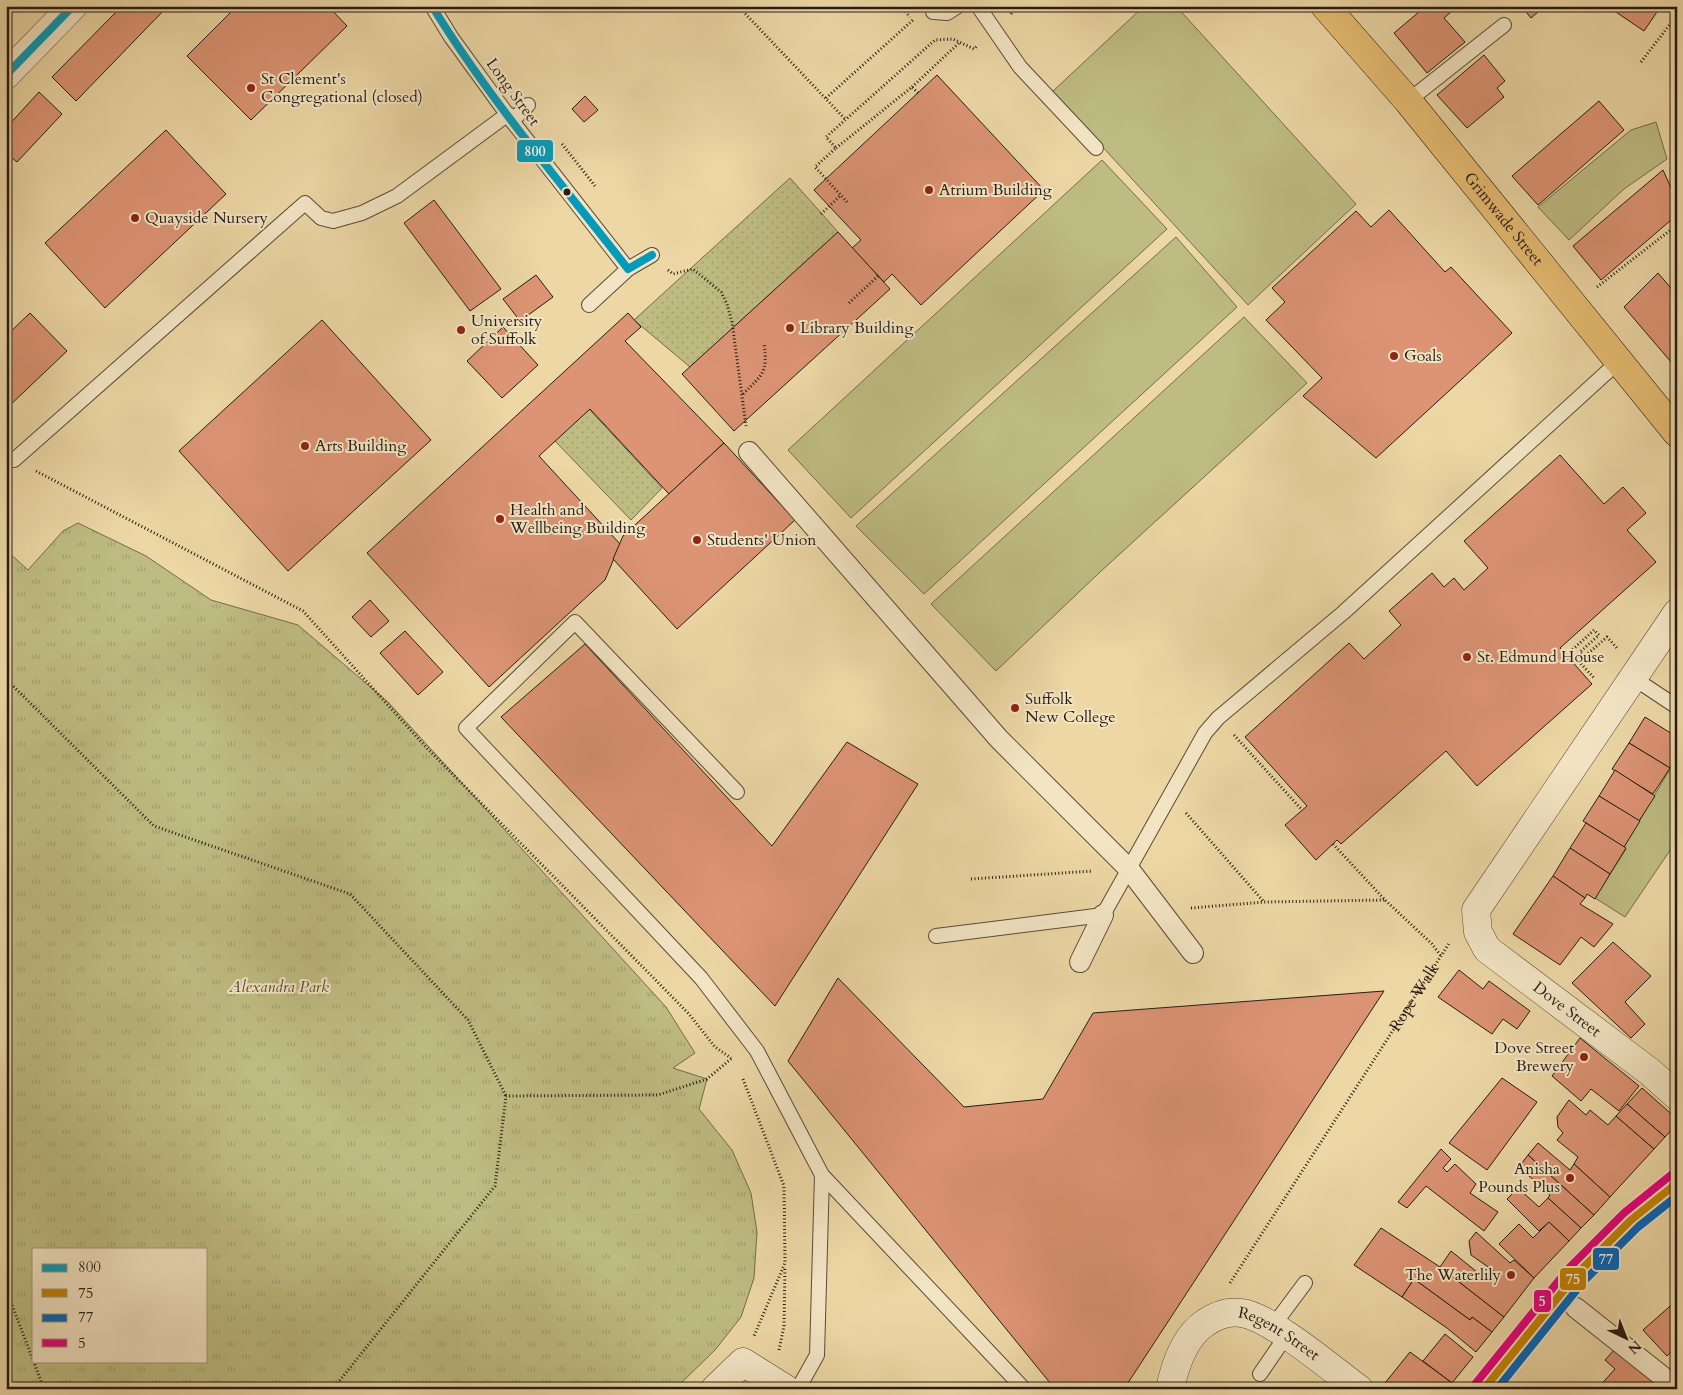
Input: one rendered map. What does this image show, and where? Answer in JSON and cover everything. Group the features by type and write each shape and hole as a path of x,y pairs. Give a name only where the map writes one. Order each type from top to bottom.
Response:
{"main road":[{"name":"Grimwade Street","path":"1326,6 1408,101 1677,434"}],"street":[{"path":"6,75 73,6"},
{"path":"749,452 999,740 1129,869 1193,953"},
{"path":"1476,910 1677,613"},
{"name":"Dove Street","path":"1476,910 1478,932 1487,949 1650,1072 1677,1096"},
{"path":"1080,962 1103,915"},
{"path":"1484,1389 1576,1275 1631,1220 1677,1183"},
{"path":"1576,1308 1677,1388"},
{"name":"Regent Street","path":"1216,1316 1240,1312 1256,1317 1279,1331 1359,1389"},
{"path":"1170,1389 1181,1352 1196,1329 1216,1316"},
{"path":"715,1389 744,1362 786,1386"}],"lane":[{"name":"Long Street","path":"432,6 451,37 510,118 628,269"},
{"path":"933,12 947,13 958,6"},
{"path":"978,6 1020,67 1096,148"},
{"path":"1408,101 1504,25"},
{"path":"14,460 304,203 321,218 333,221 362,212 397,196 528,105"},
{"path":"589,306 628,269 652,255"},
{"path":"936,936 1103,915 1205,733 1218,718 1344,612 1618,362"},
{"path":"737,792 575,622 466,728 701,978 757,1051 822,1175 1024,1389"},
{"path":"1632,677 1677,707"},
{"path":"786,1386 817,1355 822,1175"},
{"path":"1260,1374 1279,1331 1305,1282"}],"path":[{"path":"738,6 845,118"},
{"path":"836,148 826,137 845,118 935,40 952,39 974,49 1013,12 1015,6"},
{"path":"1641,62 1677,15"},
{"path":"826,98 913,20"},
{"path":"847,202 815,168 836,148 912,87 960,42"},
{"path":"912,87 918,93"},
{"path":"821,214 841,195"},
{"path":"1596,288 1677,225"},
{"path":"672,274 693,269 721,292 732,322 749,452"},
{"path":"849,303 878,276"},
{"path":"742,394 764,373 766,357 764,343"},
{"path":"14,460 303,611 424,745 689,1014 715,1047 732,1058 737,1067"},
{"path":"1566,655 1594,630 1598,635 1580,652 1584,658 1607,637 1618,649"},
{"path":"1570,652 1591,675"},
{"path":"6,679 154,826 350,894 468,1020 506,1096 495,1186 333,1389"},
{"path":"1218,718 1302,810"},
{"path":"1170,795 1265,902"},
{"path":"1333,844 1385,900 1432,944 1440,956"},
{"path":"971,879 1129,869"},
{"path":"1160,910 1265,902 1385,900"},
{"name":"Rope Walk","path":"1216,1316 1231,1280 1440,956 1476,910"},
{"path":"506,1096 658,1095 707,1078 732,1058"},
{"path":"742,1076 784,1186 786,1386"},
{"path":"744,1362 785,1264"},
{"path":"6,1289 32,1357"},
{"path":"34,1362 44,1389"}],"green space":[{"path":"1144,6 1176,6 1356,204 1248,305 1052,92"},
{"path":"1656,122 1667,159 1624,189 1569,240 1538,207 1631,130"},
{"path":"1102,160 1167,229 851,518 788,450"},
{"path":"790,178 838,232 690,367 634,320"},
{"path":"1176,237 1237,307 924,594 856,526"},
{"path":"1244,317 1307,383 1099,573 996,671 931,604"},
{"path":"589,409 662,488 631,520 554,440"},
{"name":"Alexandra Park","path":"78,523 146,556 211,600 298,625 388,702 666,1007 695,1053 673,1068 707,1079 699,1109 732,1150 751,1193 757,1232 754,1278 741,1317 715,1350 675,1389 6,1389 6,550 28,570 63,531"},
{"path":"1677,757 1677,840 1625,917 1595,898 1626,849 1624,847"}],"building":[{"path":"122,6 168,6 76,101 52,77"},
{"name":"St Clement's Congregational (closed)","path":"237,6 328,6 347,26 251,120 187,56"},
{"path":"1426,6 1458,6 1444,18 1465,42 1427,73 1394,33"},
{"path":"1521,6 1545,6 1531,18"},
{"path":"1607,6 1661,6 1644,31"},
{"path":"1484,55 1505,81 1497,88 1504,97 1467,128 1437,95"},
{"name":"Atrium Building","path":"937,75 1044,190 921,305 892,274 884,282 852,248 861,240 814,190"},
{"path":"39,92 62,114 17,162 6,153 6,128"},
{"path":"585,96 598,110 584,122 572,109"},
{"path":"1599,101 1624,130 1538,205 1512,176"},
{"name":"Quayside Nursery","path":"166,130 226,194 105,308 45,243"},
{"path":"1663,170 1677,201 1677,215 1601,280 1573,246"},
{"path":"434,200 501,289 470,311 404,223"},
{"name":"Goals","path":"1389,210 1445,272 1451,267 1512,333 1376,458 1303,396 1322,378 1266,320 1285,302 1272,288 1356,211 1371,227"},
{"name":"Library Building","path":"838,232 890,289 734,431 682,374"},
{"path":"1658,273 1677,295 1677,369 1624,307"},
{"path":"536,275 553,297 520,321 503,299"},
{"path":"30,313 67,351 6,409 6,336"},
{"name":"Health and Wellbeing Building","path":"628,313 641,327 625,341 724,443 669,494 590,409 539,456 620,544 605,580 489,687 367,553"},
{"name":"Arts Building","path":"322,320 431,440 288,571 179,451"},
{"path":"503,327 538,365 502,398 467,361"},
{"name":"Students' Union","path":"724,443 795,520 677,629 613,559 623,536"},
{"name":"St. Edmund House","path":"1560,455 1604,504 1623,487 1646,513 1627,530 1656,562 1560,648 1592,684 1477,786 1446,751 1341,844 1337,840 1316,860 1285,825 1307,806 1245,737 1349,643 1364,659 1401,625 1389,611 1432,573 1444,587 1454,578 1464,590 1488,568 1464,541"},
{"path":"6,488 12,494 6,500"},
{"path":"370,600 389,621 371,637 352,617"},
{"path":"405,631 443,672 418,695 380,653"},
{"path":"585,644 772,846 847,742 918,784 775,1006 501,717"},
{"path":"1645,717 1677,737 1677,757 1670,768 1629,743"},
{"path":"1629,743 1670,768 1653,794 1612,769"},
{"path":"1615,770 1655,796 1639,821 1599,796"},
{"path":"1599,796 1640,821 1624,847 1583,821"},
{"path":"1586,823 1626,848 1610,874 1570,848"},
{"path":"1570,848 1610,874 1595,899 1587,894 1585,898 1553,876"},
{"path":"1553,876 1585,898 1580,904 1613,924 1594,947 1581,937 1560,965 1513,934"},
{"path":"1613,942 1651,976 1625,1002 1645,1024 1631,1038 1572,983"},
{"path":"1459,970 1483,989 1489,981 1530,1011 1517,1029 1503,1019 1492,1034 1438,997"},
{"path":"838,978 964,1107 1043,1099 1093,1013 1384,991 1124,1389 1055,1389 788,1061"},
{"name":"Dove Street Brewery","path":"1580,1038 1639,1086 1619,1111 1591,1089 1581,1101 1552,1076"},
{"path":"1502,1078 1537,1102 1487,1170 1449,1143"},
{"path":"1642,1088 1677,1119 1677,1124 1665,1137 1627,1104"},
{"path":"1569,1100 1586,1115 1590,1110 1608,1125 1616,1116 1654,1149 1610,1197 1574,1164 1578,1157 1557,1140 1563,1133 1558,1127 1557,1117"},
{"path":"1627,1104 1665,1137 1654,1149 1616,1116"},
{"name":"Anisha Pounds Plus","path":"1538,1143 1570,1170 1574,1164 1610,1197 1594,1215 1528,1155"},
{"path":"1441,1149 1451,1159 1443,1168 1447,1172 1455,1164 1476,1184 1470,1193 1498,1212 1484,1231 1426,1186 1407,1208 1398,1202"},
{"path":"1528,1155 1594,1215 1581,1228 1548,1198 1550,1195 1519,1167"},
{"path":"1518,1188 1539,1207 1548,1198 1581,1228 1569,1241 1549,1222 1539,1231 1507,1199"},
{"path":"1549,1222 1569,1241 1534,1278 1499,1244 1519,1224 1533,1238"},
{"path":"1381,1228 1440,1267 1504,1317 1492,1332 1472,1317 1470,1320 1414,1279 1402,1297 1354,1265"},
{"name":"The Waterlily","path":"1476,1232 1510,1263 1514,1260 1534,1278 1504,1317 1440,1267 1451,1251 1487,1280 1494,1271 1471,1255 1469,1241"},
{"path":"1414,1279 1470,1320 1472,1317 1492,1332 1476,1352 1447,1328 1402,1297"},
{"path":"1677,1300 1677,1346 1667,1356 1643,1330"},
{"path":"1445,1334 1473,1357 1452,1383 1423,1361"},
{"path":"1616,1348 1664,1389 1597,1389 1615,1369 1605,1360"},
{"path":"1410,1352 1452,1383 1448,1389 1381,1388"}],"transit line":[{"name":"800","path":"6,75 73,6"},
{"name":"800","path":"432,6 501,107 628,269 652,255"},
{"name":"5","path":"1476,1383 1569,1268 1624,1213 1671,1175"},
{"name":"75","path":"1484,1389 1576,1275 1631,1220 1677,1183"},
{"name":"77","path":"1497,1389 1583,1282 1638,1227 1677,1196"}],"place":[{"name":"St Clement's Congregational (closed)","path":"251,88"},
{"name":"Atrium Building","path":"929,190"},
{"name":"Quayside Nursery","path":"135,218"},
{"name":"Library Building","path":"790,328"},
{"name":"University of Suffolk","path":"461,330"},
{"name":"Goals","path":"1394,356"},
{"name":"Arts Building","path":"305,446"},
{"name":"Health and Wellbeing Building","path":"500,519"},
{"name":"Students' Union","path":"697,540"},
{"name":"St. Edmund House","path":"1467,657"},
{"name":"Suffolk New College","path":"1015,708"},
{"name":"Dove Street Brewery","path":"1584,1057"},
{"name":"Anisha Pounds Plus","path":"1570,1178"},
{"name":"The Waterlily","path":"1511,1275"}]}
